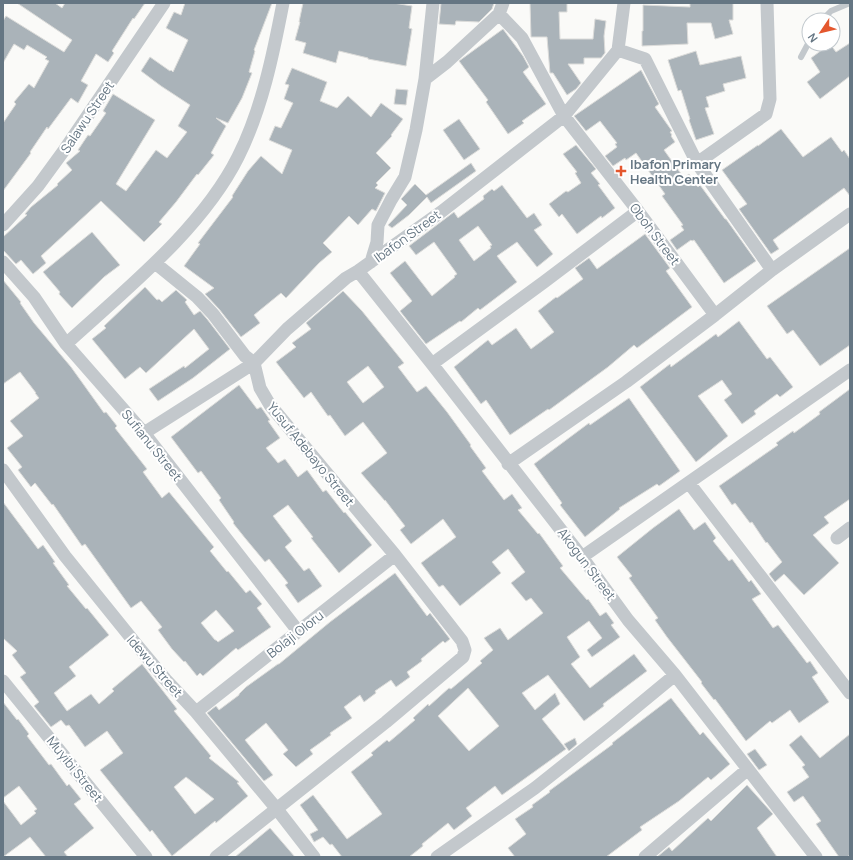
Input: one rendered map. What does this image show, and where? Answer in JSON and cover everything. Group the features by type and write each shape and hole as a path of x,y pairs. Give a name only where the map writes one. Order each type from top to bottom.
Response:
{"street":[{"name":"Salawu Street","path":"3,225 38,186 65,149 164,3"},
{"path":"66,344 155,263 200,214 222,184 238,158 259,105 283,3"},
{"path":"371,262 377,242 378,224 405,177 416,130 425,79 433,3"},
{"path":"624,3 618,50 645,59 697,163 772,270"},
{"path":"697,163 766,114 770,99 767,3"},
{"path":"425,79 447,62 501,9"},
{"name":"Oboh Street","path":"501,9 522,38 564,116 638,211 715,316"},
{"name":"Ibafon Street","path":"144,433 254,363 299,319 346,278 441,212 564,116 618,50"},
{"path":"432,364 638,211"},
{"path":"508,464 626,382 715,316 772,270 850,214"},
{"name":"Sufianu Street","path":"3,262 34,296 66,344 144,433 298,631"},
{"path":"155,263 197,297 213,314 246,356 254,363"},
{"name":"Akogun Street","path":"358,271 582,557 628,620 674,675 816,857"},
{"name":"Yusuf Adebayo Street","path":"254,363 260,388 270,405 395,555 462,640 466,650 463,657 392,717 276,808"},
{"path":"582,557 850,370"},
{"name":"Idewu Street","path":"3,470 75,568 156,668 196,712 276,808 314,857"},
{"path":"689,483 850,693"},
{"path":"837,538 850,528"},
{"name":"Bolaji Oloru","path":"196,712 395,555"},
{"path":"436,857 535,788 612,727 674,675"},
{"name":"Muyibi Street","path":"3,681 146,857"},
{"path":"645,857 748,769"},
{"path":"216,857 276,808"}],"lane":[{"path":"830,12 850,3"},
{"path":"801,57 804,52"}],"building":[{"path":"17,3 55,3 62,8 65,3 145,3 134,19 133,18 112,51 114,53 108,62 96,54 81,81 88,85 78,103 71,98 48,129 47,127 30,152 31,153 3,191 3,123 16,104 14,102 29,84 34,88 49,61 45,59 47,57 27,45 24,50 14,44 3,63 3,21 6,16 64,52 72,40"},
{"path":"185,3 272,3 254,50 249,72 252,73 242,98 228,123 216,118 226,126 211,153 214,155 159,222 162,224 144,242 101,201 41,256 46,263 33,274 21,260 16,264 3,250 3,237 27,215 25,214 31,207 58,185 57,184 72,170 66,163 80,151 78,150 88,135 90,136 106,113 103,111 113,94 155,120 116,184 126,191 156,150 167,158 187,132 178,126 190,105 141,71 150,57 173,72 188,40 166,28 174,12 181,15"},
{"path":"303,3 393,3 412,6 409,28 412,29 406,66 368,59 339,51 336,63 303,53 306,43 295,40"},
{"path":"441,3 494,3 492,9 479,22 456,21 455,25 439,24"},
{"path":"530,3 567,3 567,12 559,12 560,39 593,39 595,19 606,21 604,36 605,53 601,58 584,58 584,64 568,64 581,83 576,89 567,95 553,73 550,73 547,37 531,37"},
{"path":"690,3 733,3 733,20 729,20 733,34 715,39 711,23 687,23 688,44 642,46 643,5 690,7"},
{"path":"503,29 523,56 529,67 523,72 546,104 522,121 524,123 508,134 486,102 488,100 459,61"},
{"path":"850,43 850,76 820,99 807,82 820,72 811,58 819,52 841,52 841,49"},
{"path":"696,51 700,65 741,56 746,78 723,84 725,91 706,97 709,107 705,108 714,134 696,140 681,90 678,91 668,60"},
{"path":"292,68 327,82 320,101 337,108 348,96 371,117 381,103 403,119 391,135 392,136 376,153 391,168 376,183 378,185 375,188 385,193 376,211 372,209 358,225 349,216 323,243 332,252 319,263 286,298 281,293 254,315 260,323 241,337 205,294 214,288 184,266 200,244 198,243 233,197 232,196 248,171 261,156 282,174 292,150 269,140 275,126 281,128 293,103 284,99 289,85 285,84"},
{"path":"641,70 659,104 655,107 672,131 670,132 672,135 671,136 675,142 664,150 684,178 689,174 698,187 700,185 756,261 724,283 694,240 691,240 677,250 670,240 684,230 681,226 683,225 662,196 665,194 636,153 613,166 605,156 617,147 615,144 617,143 600,121 586,131 574,116"},
{"path":"396,89 408,90 406,105 394,104"},
{"path":"459,119 480,149 464,160 443,130"},
{"path":"781,129 803,157 831,137 842,152 844,150 850,159 850,196 844,188 773,240 779,249 771,254 739,209 747,204 722,170"},
{"path":"576,145 596,169 591,173 600,184 598,185 615,208 602,218 601,216 577,234 562,214 559,217 549,204 566,191 568,192 581,183 575,173 577,172 563,154"},
{"path":"471,163 476,171 431,203 427,197 409,215 392,228 388,225 407,205 401,199 415,184 426,195"},
{"path":"502,185 527,218 534,213 542,225 534,230 553,254 537,267 517,242 497,256 517,282 480,310 478,308 461,322 460,321 426,344 400,311 412,301 390,273 405,261 432,296 457,274 434,242 416,255 409,246 454,212 458,218 484,199 483,196 492,189 494,191","holes":["478,226 492,245 490,246 491,248 474,261 459,240"]},
{"path":"92,232 120,265 104,277 72,308 59,294 60,292 43,272"},
{"path":"645,234 670,268 666,271 692,307 637,348 634,345 608,367 549,410 548,409 510,435 486,400 481,404 454,367 488,340 492,345 516,328 531,349 554,332 538,311 583,279 575,268 589,258 597,269"},
{"path":"850,248 850,345 820,366 793,330 787,334 767,306"},
{"path":"3,280 21,302 20,303 34,323 71,367 104,413 106,412 117,426 115,428 147,469 143,472 162,498 169,492 214,547 210,551 227,572 228,571 246,593 250,590 262,604 257,608 271,627 238,650 236,648 203,676 200,673 197,676 185,661 184,662 172,649 158,630 162,627 141,601 131,608 85,544 82,546 53,504 52,505 35,483 31,487 18,470 22,467 7,448 23,436 10,421 39,398 20,372 3,384","holes":["216,610 234,631 218,642 201,623"]},
{"path":"145,287 157,300 159,299 162,302 176,290 187,300 185,302 194,315 200,311 230,349 193,378 158,401 149,389 184,366 185,368 209,349 194,329 146,373 140,367 125,379 92,339 106,328 104,326"},
{"path":"343,291 362,311 404,363 398,367 417,392 426,386 447,412 486,468 482,471 504,500 512,494 522,508 518,510 538,534 539,533 563,566 560,568 587,600 588,599 600,616 606,612 614,623 611,625 620,637 592,657 587,650 602,638 589,621 567,637 580,657 571,664 590,688 634,654 647,671 603,704 604,706 584,721 548,675 522,693 535,710 555,693 560,704 542,719 566,749 502,795 495,786 466,808 472,816 454,830 448,823 422,844 423,846 409,857 342,857 332,844 330,845 323,837 314,842 310,834 318,830 300,805 313,795 347,839 382,814 351,772 373,755 371,753 387,740 389,742 415,720 413,718 428,704 429,706 449,688 451,689 482,663 480,661 493,650 484,638 500,628 508,640 543,613 531,598 526,601 511,583 525,572 508,549 492,562 501,573 460,606 443,585 439,587 421,563 456,537 443,519 411,544 400,530 405,526 385,500 361,473 387,453 363,422 345,436 330,415 328,416 311,392 304,398 276,362 296,347 292,343 311,329 306,323","holes":["368,366 384,387 363,403 347,382","468,688 499,726 469,751 438,716"]},
{"path":"739,321 767,359 770,357 793,387 780,397 777,394 754,411 756,414 742,424 724,400 732,394 722,380 698,396 728,436 696,462 640,387 670,364 671,367 716,334 718,337"},
{"path":"239,385 257,409 261,407 270,420 268,421 280,438 266,448 278,463 285,459 298,477 307,470 323,492 326,490 372,545 339,573 311,538 313,537 288,505 273,516 292,541 285,547 304,571 309,568 322,586 298,603 285,585 288,583 269,559 265,562 245,538 233,523 234,522 219,500 221,498 201,471 198,473 171,437"},
{"path":"850,389 850,499 824,517 829,523 813,535 839,563 804,595 784,574 775,582 769,574 782,562 767,542 766,543 752,522 750,523 735,503 732,505 719,486 778,445 776,443 793,431 794,433 820,414 819,412"},
{"path":"629,398 680,471 659,486 657,484 619,508 620,509 585,537 560,505 562,503 534,464 589,423 590,425"},
{"path":"3,502 38,549 43,545 55,562 53,563 69,585 67,586 109,635 69,667 76,676 54,693 67,711 91,694 99,704 114,691 112,689 142,664 177,709 174,711 211,756 209,758 239,782 237,783 248,796 216,823 215,821 172,856 152,830 150,832 100,770 123,753 107,731 85,747 69,725 66,726 61,720 51,727 34,706 39,702 20,677 26,673 12,655 17,651 3,638","holes":["186,777 214,799 195,814 174,787"]},
{"path":"679,509 694,530 705,522 716,538 713,541 729,561 732,559 749,582 751,580 761,594 752,599 773,628 778,625 807,663 810,661 818,673 812,677 829,702 799,723 790,710 772,723 770,721 746,741 655,620 658,618 629,578 632,576 617,557"},
{"path":"395,573 427,616 430,613 450,639 445,643 443,641 421,659 422,661 407,672 410,677 396,687 391,680 375,691 376,693 364,702 360,695 344,707 352,718 330,733 331,735 310,750 313,754 296,767 283,754 288,750 266,723 245,740 273,775 264,781 207,713 216,706 219,710 239,695 246,687 279,664 330,622"},
{"path":"671,698 700,735 703,732 730,764 711,780 708,777 679,801 640,827 642,830 606,857 515,857 508,848 526,834 515,819 533,807 532,805 550,792 549,791 613,744 612,743"},
{"path":"3,702 29,734 27,736 49,765 51,764 67,786 69,784 81,799 74,804 94,828 64,852 68,857 46,857 30,837 3,857 3,801 21,825 36,813 34,811 37,809 19,786 3,798"},
{"path":"850,734 850,855 847,857 839,857 816,824 821,821 803,796 794,802 787,792 809,777 802,767 805,765 789,745 801,735 820,758"},
{"path":"575,738 577,744 569,751 564,744"},
{"path":"755,749 767,765 759,770 747,754"},
{"path":"747,785 773,814 757,828 777,857 657,857 669,847 672,851 708,818 711,821"},
{"path":"270,828 295,857 235,857"}],"place":[{"name":"Ibafon Primary Health Center","path":"621,171"}]}
